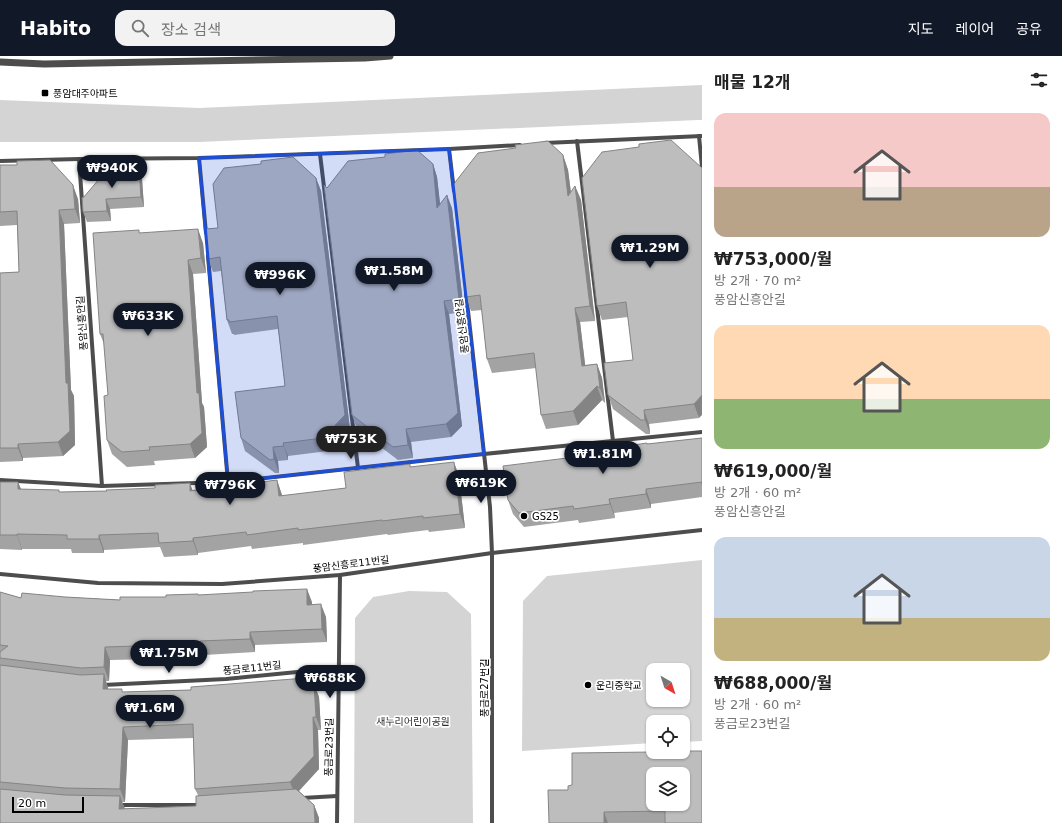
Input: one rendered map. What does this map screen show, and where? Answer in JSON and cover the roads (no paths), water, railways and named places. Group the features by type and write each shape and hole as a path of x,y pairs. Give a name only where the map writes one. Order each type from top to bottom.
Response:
{"street":[{"path":"0,62 44,64 357,58 390,56"},
{"path":"537,144 700,136 702,167"},
{"path":"577,142 613,441"},
{"path":"0,161 199,158 521,145"},
{"path":"449,149 455,196"},
{"path":"320,154 358,468"},
{"path":"199,158 206,237"},
{"name":"풍암신흥안길","path":"79,159 102,486"},
{"path":"208,253 228,482"},
{"name":"풍암신흥안길","path":"465,290 490,507 492,553"},
{"path":"0,480 102,486 228,482 702,432"},
{"name":"풍암신흥로11번길","path":"0,574 98,583 222,584 340,575 492,553 702,530"},
{"name":"풍금로27번길","path":"492,553 492,823"},
{"name":"풍금로23번길","path":"337,823 340,575"},
{"name":"풍금로11번길","path":"102,685 226,679 338,668"},
{"path":"298,799 337,796"},
{"path":"110,805 205,805"}],"place":[{"name":"풍암대주아파트","path":"45,93"},
{"name":"GS25","path":"524,516"},
{"name":"운리중학교","path":"588,685"}],"park label":[{"name":"새누리어린이공원","path":"413,721"}]}
